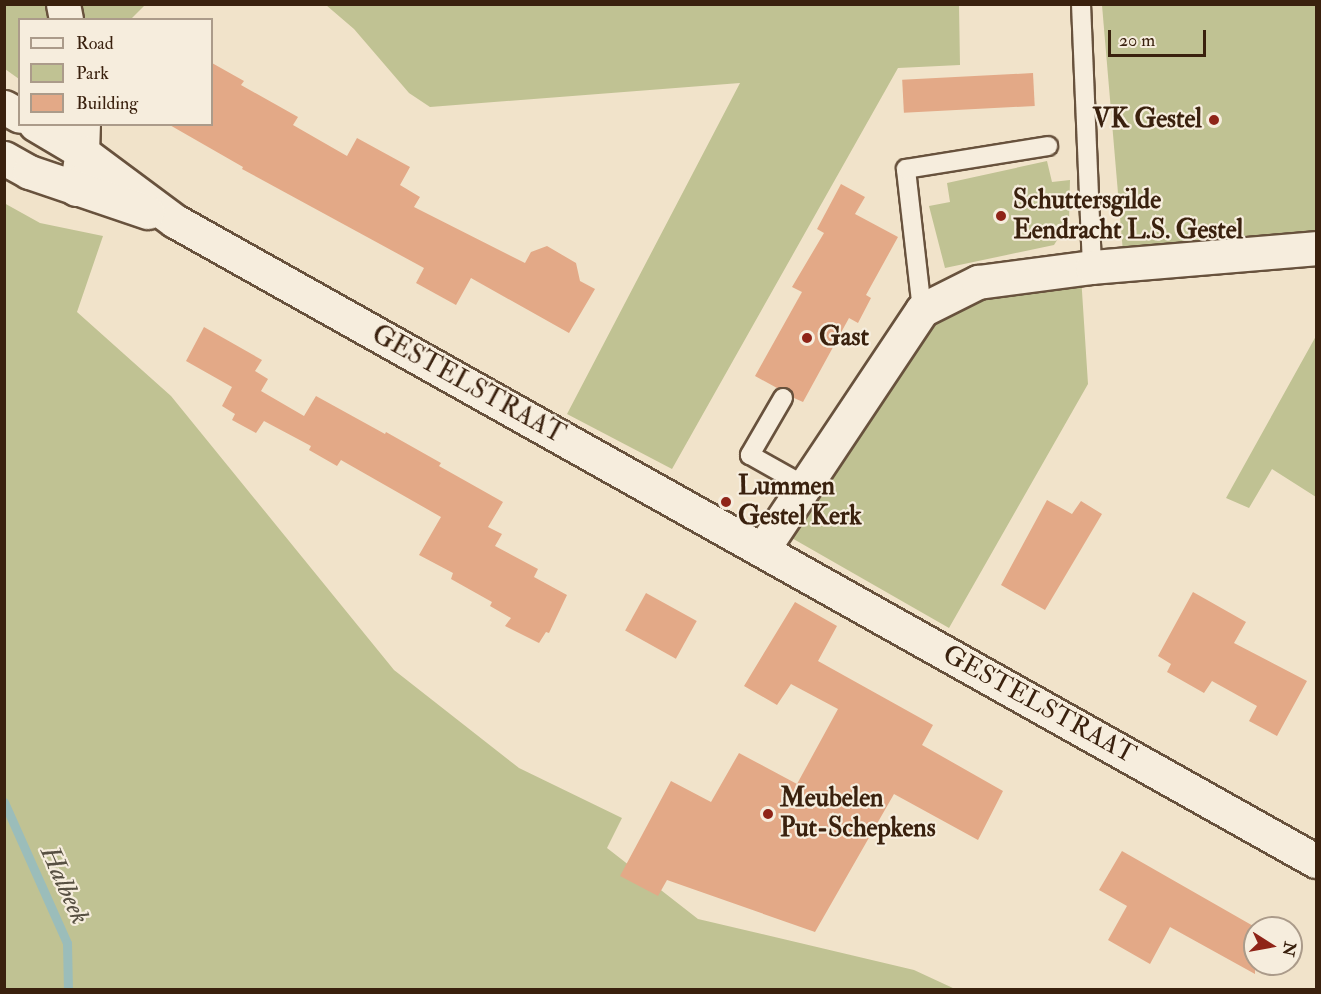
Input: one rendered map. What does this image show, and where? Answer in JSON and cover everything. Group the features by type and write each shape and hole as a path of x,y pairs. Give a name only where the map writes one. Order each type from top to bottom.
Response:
{"main road":[{"path":"4,107 18,115"},
{"name":"GESTELSTRAAT","path":"42,126 82,138 175,221"},
{"path":"76,189 82,138"},
{"name":"GESTELSTRAAT","path":"4,158 29,172 175,221 1317,861"},
{"path":"762,550 922,310 978,282 1092,267 1317,249"}],"lane":[{"path":"1081,4 1092,267"},
{"path":"922,310 906,169 1048,146"},
{"path":"783,398 750,455 805,486"}],"green space":[{"path":"4,5 49,5 54,18 18,18 18,78 5,69"},
{"path":"72,5 145,5 132,18 76,18"},
{"path":"326,5 959,5 960,65 898,68 672,469 567,414 740,83 430,107 409,93 354,29"},
{"name":"VK Gestel","path":"1102,5 1316,5 1316,235 1123,252"},
{"name":"Schuttersgilde Eendracht L.S. Gestel","path":"1047,161 1052,182 1070,180 1069,221 1054,245 945,268 929,206 950,202 947,183"},
{"path":"4,203 40,223 103,236 77,312 171,396 394,670 519,768 622,818 607,848 698,919 914,970 955,989 5,989"},
{"path":"1081,276 1088,384 949,628 790,537 815,496 835,475 912,339 932,320 960,306"},
{"path":"1316,336 1316,497 1272,469 1249,508 1226,498"}],"building":[{"path":"213,64 244,81 241,85 298,117 293,125 347,156 357,138 410,167 400,185 420,197 414,207 525,263 531,252 547,246 576,263 580,281 595,289 569,333 471,278 456,305 416,283 424,268 242,169 243,167 171,126 213,126"},
{"path":"1033,73 1035,106 904,113 902,80"},
{"path":"841,184 865,197 855,214 898,237 866,295 871,298 858,323 849,318 803,402 794,398 788,388 777,388 755,376 802,292 792,287 824,233 817,229"},
{"path":"204,327 262,360 255,371 268,379 261,391 304,416 316,396 441,463 439,466 503,502 488,527 502,534 495,546 538,569 534,577 567,595 549,633 546,632 539,643 505,626 511,618 490,606 492,602 451,579 453,573 419,555 441,517 341,460 337,466 309,450 311,446 264,421 256,433 232,420 235,414 222,406 232,387 186,361"},
{"path":"1047,500 1072,514 1081,501 1102,514 1045,610 1001,585"},
{"path":"1193,592 1246,622 1234,643 1307,681 1277,736 1249,721 1257,706 1212,681 1204,693 1167,672 1171,664 1158,656"},
{"path":"646,593 697,621 676,659 625,631"},
{"name":"Meubelen Put-Schepkens","path":"795,602 837,626 818,661 933,725 922,745 1003,791 978,840 894,794 815,932 667,880 658,896 620,876 671,781 711,802 739,753 797,784 838,709 791,684 777,705 744,686"},
{"path":"1122,851 1243,920 1243,967 1170,927 1150,964 1108,940 1127,906 1099,890"}],"waterway":[{"name":"Halbeek","path":"4,802 67,943 68,990"}],"place":[{"name":"VK Gestel","path":"1214,120"},
{"name":"Schuttersgilde Eendracht L.S. Gestel","path":"1001,216"},
{"name":"Gast","path":"807,338"},
{"name":"Lummen Gestel Kerk","path":"726,502"},
{"name":"Meubelen Put-Schepkens","path":"768,814"}]}
